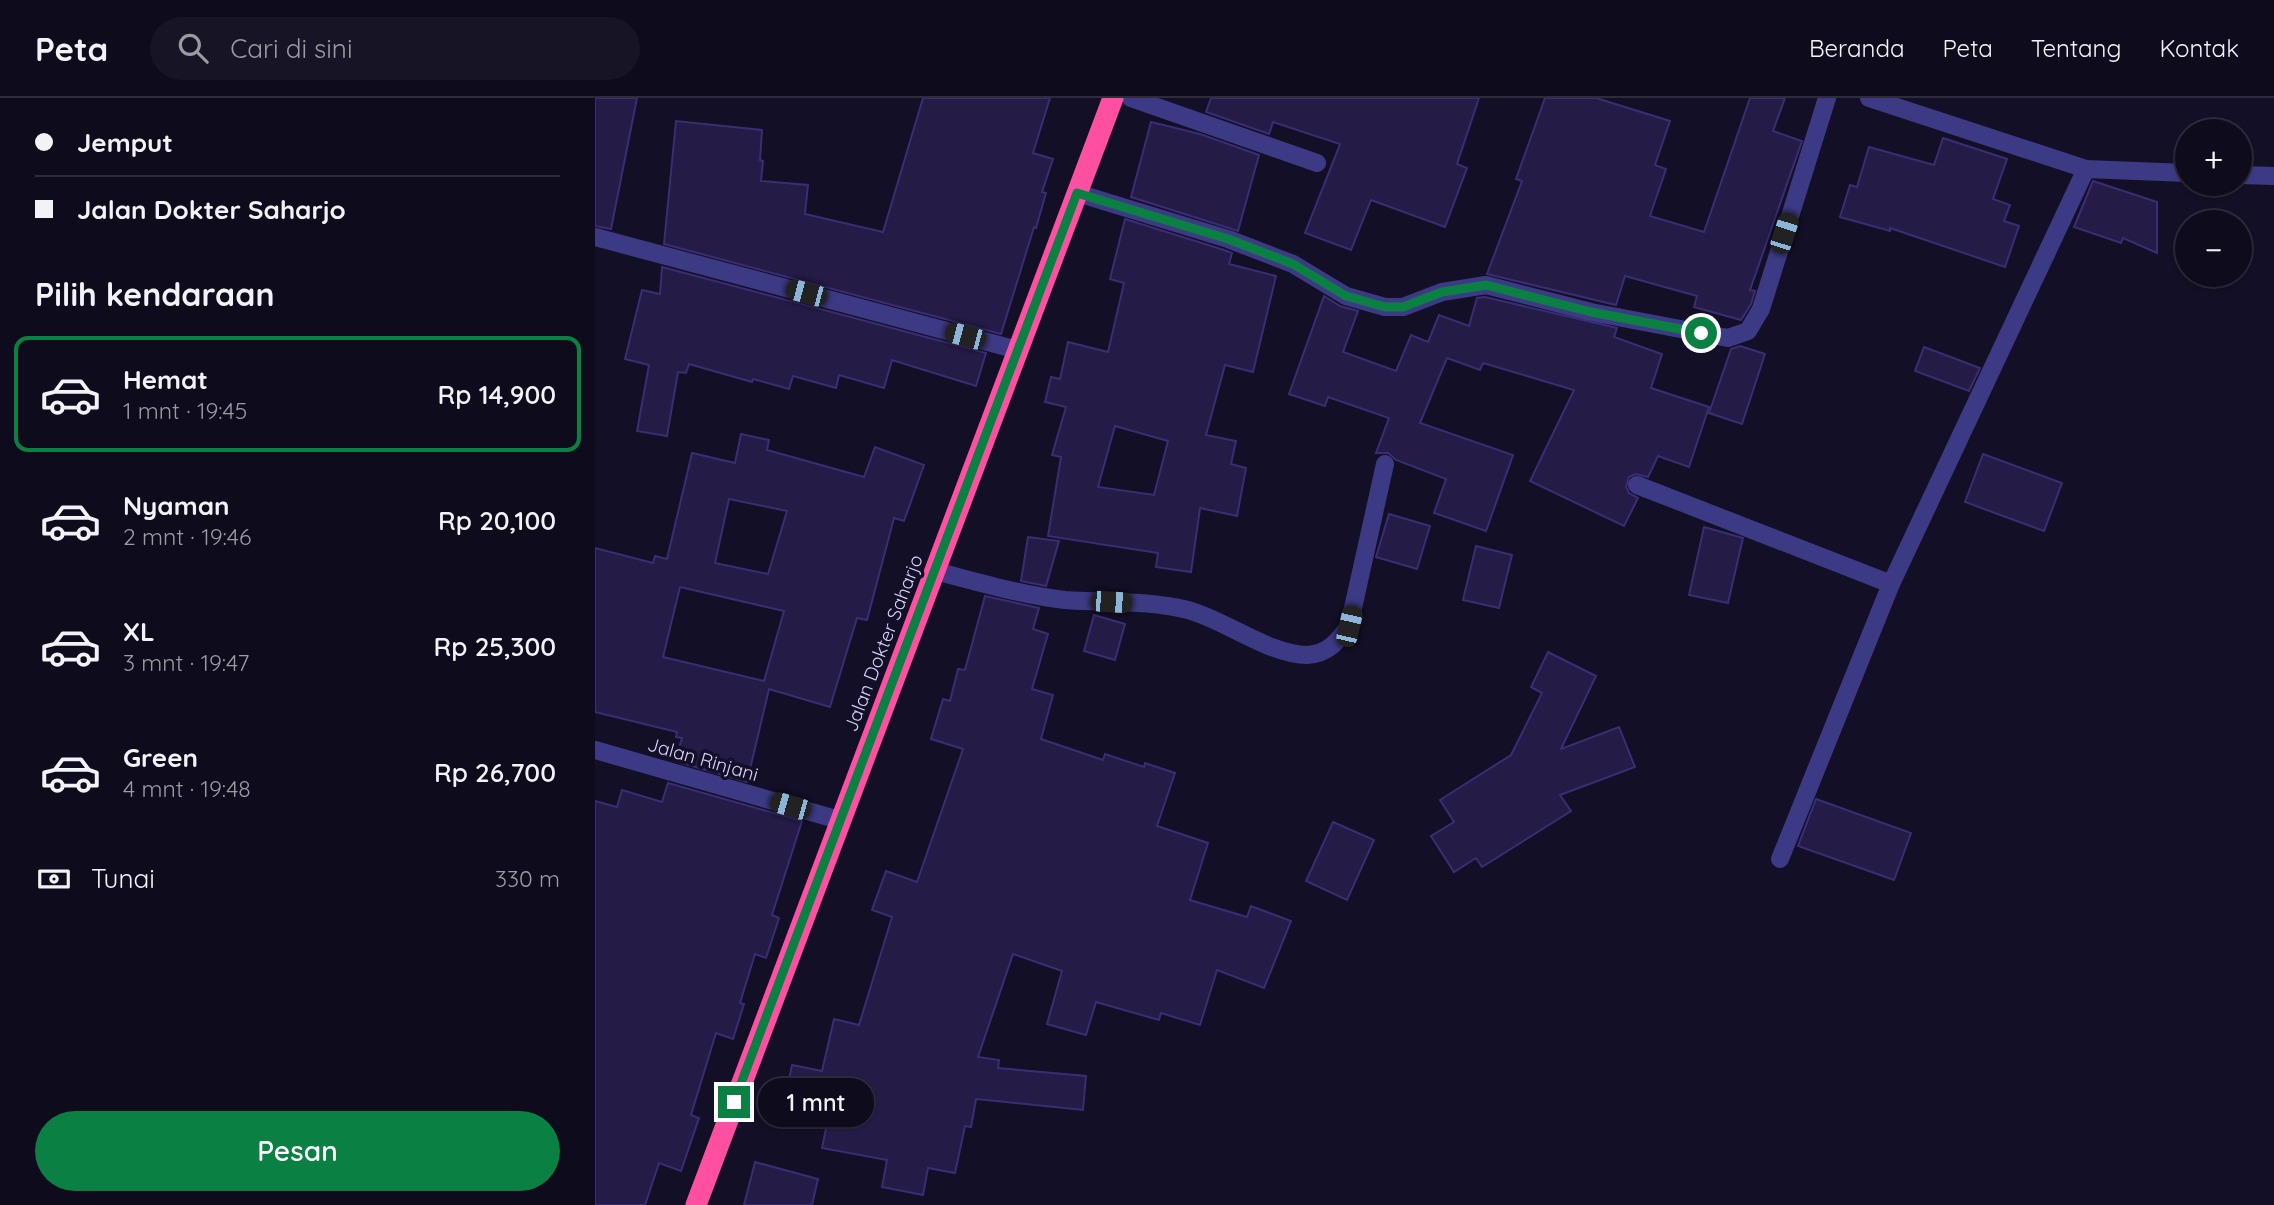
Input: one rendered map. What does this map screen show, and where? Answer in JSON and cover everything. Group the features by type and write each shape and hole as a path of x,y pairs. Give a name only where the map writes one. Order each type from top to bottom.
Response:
{"highway":[{"name":"Jalan Dokter Saharjo","path":"696,1205 1113,98"}],"street":[{"path":"1131,98 1317,163"},
{"path":"1077,193 1228,239 1293,264 1346,296 1385,307 1403,307 1442,292 1486,285 1591,312 1728,338 1748,331 1761,309 1827,98"},
{"path":"1869,98 2086,169 2175,173"},
{"path":"1780,859 1891,584 2086,169"},
{"path":"2252,175 2274,176"},
{"path":"595,237 1018,350"},
{"path":"935,571 1025,594 1065,600 1156,604 1190,611 1289,653 1310,655 1334,647 1349,626 1385,464"},
{"path":"1637,485 1891,584"},
{"name":"Jalan Rinjani","path":"595,750 839,820"}],"building":[{"path":"595,98 637,98 611,229 595,226"},
{"path":"923,98 1050,98 1033,153 1053,159 1042,192 1046,193 1001,334 664,244 676,121 762,130 761,181 808,185 805,214 883,232"},
{"path":"1211,98 1479,98 1457,164 1467,168 1445,227 1371,200 1351,250 1305,233 1340,144 1273,122 1269,134 1206,112"},
{"path":"1545,98 1596,98 1670,121 1655,165 1666,169 1650,216 1704,232 1750,98 1785,98 1773,131 1802,141 1750,290 1755,291 1751,304 1741,320 1694,307 1697,296 1625,276 1616,305 1487,274 1522,181 1516,179"},
{"path":"1151,122 1200,134 1259,155 1238,231 1131,197"},
{"path":"1943,138 2007,159 1993,199 2010,205 2004,221 2019,226 2005,267 1890,228 1890,231 1840,217 1850,185 1857,187 1869,147 1934,165"},
{"path":"2093,181 2157,202 2157,253 2123,238 2121,243 2074,227"},
{"path":"1125,219 1232,253 1229,264 1276,276 1253,372 1225,365 1206,435 1236,441 1231,464 1246,468 1237,516 1200,508 1191,572 1156,567 1158,553 1048,536 1061,457 1052,455 1066,407 1045,402 1051,377 1060,379 1068,342 1108,352 1124,283 1110,279","holes":["1115,426 1168,441 1154,495 1098,487"]},
{"path":"662,267 986,353 976,386 892,360 884,388 839,375 836,388 793,376 789,389 753,379 752,382 689,364 686,373 678,372 667,436 637,431 649,365 625,359 642,290 660,294"},
{"path":"1324,296 1340,306 1358,311 1343,352 1396,371 1411,335 1428,342 1439,315 1469,326 1477,298 1485,297 1617,328 1614,337 1662,354 1651,388 1709,407 1689,467 1658,456 1648,477 1636,474 1629,477 1626,487 1629,493 1638,498 1624,526 1530,481 1574,390 1483,363 1480,370 1447,358 1420,423 1513,455 1486,531 1434,513 1446,479 1396,460 1388,453 1376,453 1389,418 1328,397 1325,406 1289,394"},
{"path":"1740,346 1765,354 1742,424 1709,413 1731,349"},
{"path":"1924,347 1980,368 1969,391 1915,371"},
{"path":"741,434 769,440 767,450 864,477 875,447 924,465 904,521 894,518 867,620 857,618 830,707 769,689 747,782 675,761 682,738 676,737 677,732 595,712 595,548 653,563 655,556 667,559 692,453 735,463","holes":["729,499 787,511 768,574 715,563","680,587 784,611 764,681 663,657"]},
{"path":"1983,454 2062,483 2044,531 1965,502"},
{"path":"1389,514 1430,526 1417,569 1376,557"},
{"path":"1704,527 1743,538 1728,603 1689,595"},
{"path":"1028,537 1059,541 1046,586 1021,581"},
{"path":"1476,546 1512,555 1499,608 1463,600"},
{"path":"985,596 1039,608 1033,629 1048,634 1032,689 1053,695 1041,739 1103,760 1105,754 1144,767 1145,763 1175,773 1157,826 1208,843 1190,900 1247,917 1251,906 1291,921 1264,988 1217,970 1200,1025 1161,1013 1159,1020 1096,1002 1086,1035 1047,1024 1062,971 1013,954 978,1057 999,1060 998,1068 1086,1076 1083,1110 976,1099 971,1127 965,1126 955,1173 928,1168 923,1195 882,1187 887,1160 822,1148 832,1099 787,1090 792,1065 822,1071 834,1019 859,1025 892,917 872,910 886,871 917,882 963,749 931,739 943,699 950,701 958,669 965,670"},
{"path":"1094,615 1125,624 1115,660 1084,651"},
{"path":"1548,652 1596,676 1561,749 1619,727 1635,767 1560,795 1571,811 1482,867 1476,858 1454,872 1431,836 1454,822 1440,800 1511,755 1542,693 1531,687"},
{"path":"668,783 802,821 772,915 779,918 766,958 755,954 740,1003 744,1004 733,1039 716,1033 691,1115 699,1118 681,1171 659,1163 645,1205 595,1205 595,801 617,807 622,790 662,802"},
{"path":"1816,799 1911,833 1894,880 1798,846"},
{"path":"1333,822 1374,840 1347,900 1306,881"},
{"path":"755,1162 818,1179 812,1205 744,1205"}],"route":[{"path":"734,1102 1077,193 1228,239 1293,264 1346,296 1385,307 1403,307 1442,292 1486,285 1591,312 1701,333"}]}
